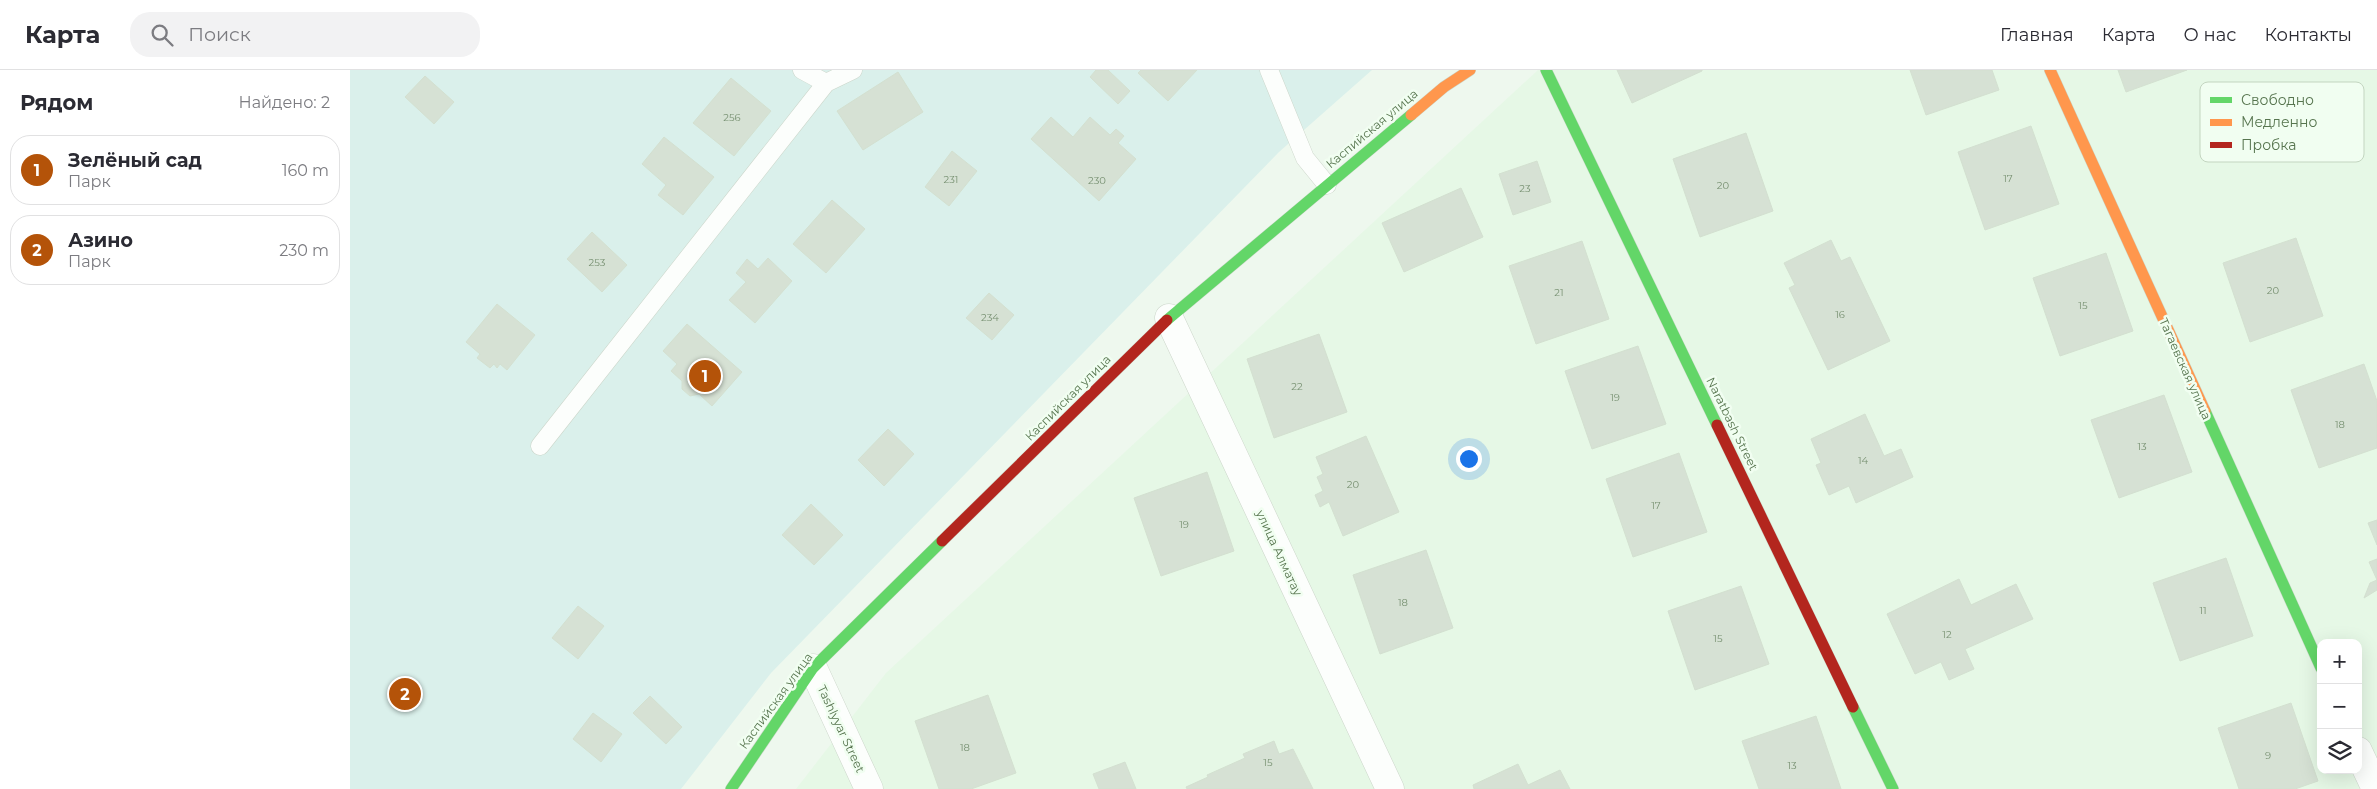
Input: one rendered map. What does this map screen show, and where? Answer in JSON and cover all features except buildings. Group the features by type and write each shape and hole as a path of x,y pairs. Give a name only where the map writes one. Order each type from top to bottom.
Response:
{"street":[{"name":"Каспийская улица","path":"731,789 813,668 1169,318 1444,87 1470,70"},
{"name":"Naratbash Street","path":"1546,70 1893,789"},
{"name":"Тагаевская улица","path":"2050,70 2317,659"},
{"name":"улица Алматау","path":"1169,318 1390,789"},
{"name":"Tashlyyar Street","path":"813,668 870,789"},
{"path":"2362,759 2376,789"}],"lane":[{"path":"802,70 826,83"},
{"path":"540,446 826,83 853,70"},
{"path":"1269,70 1305,158 1327,185"}],"shaded area":[{"path":"350,70 1372,70 1279,152 771,673 681,789 350,789"},
{"path":"1538,70 2377,70 2377,789 796,789 886,673"}],"traffic: fast":[{"path":"1546,70 1717,425"},
{"path":"1167,320 1411,115"},
{"path":"2205,411 2317,659"},
{"path":"731,789 813,668 942,541"},
{"path":"1853,707 1893,789"}],"traffic: slow":[{"path":"1411,115 1444,87 1470,70"},
{"path":"2050,70 2205,411"}],"traffic: jam":[{"path":"942,541 1167,320"},
{"path":"1717,425 1853,707"}],"place":[{"name":"Зелёный сад","path":"705,376"},
{"name":"Азино","path":"405,694"}]}
